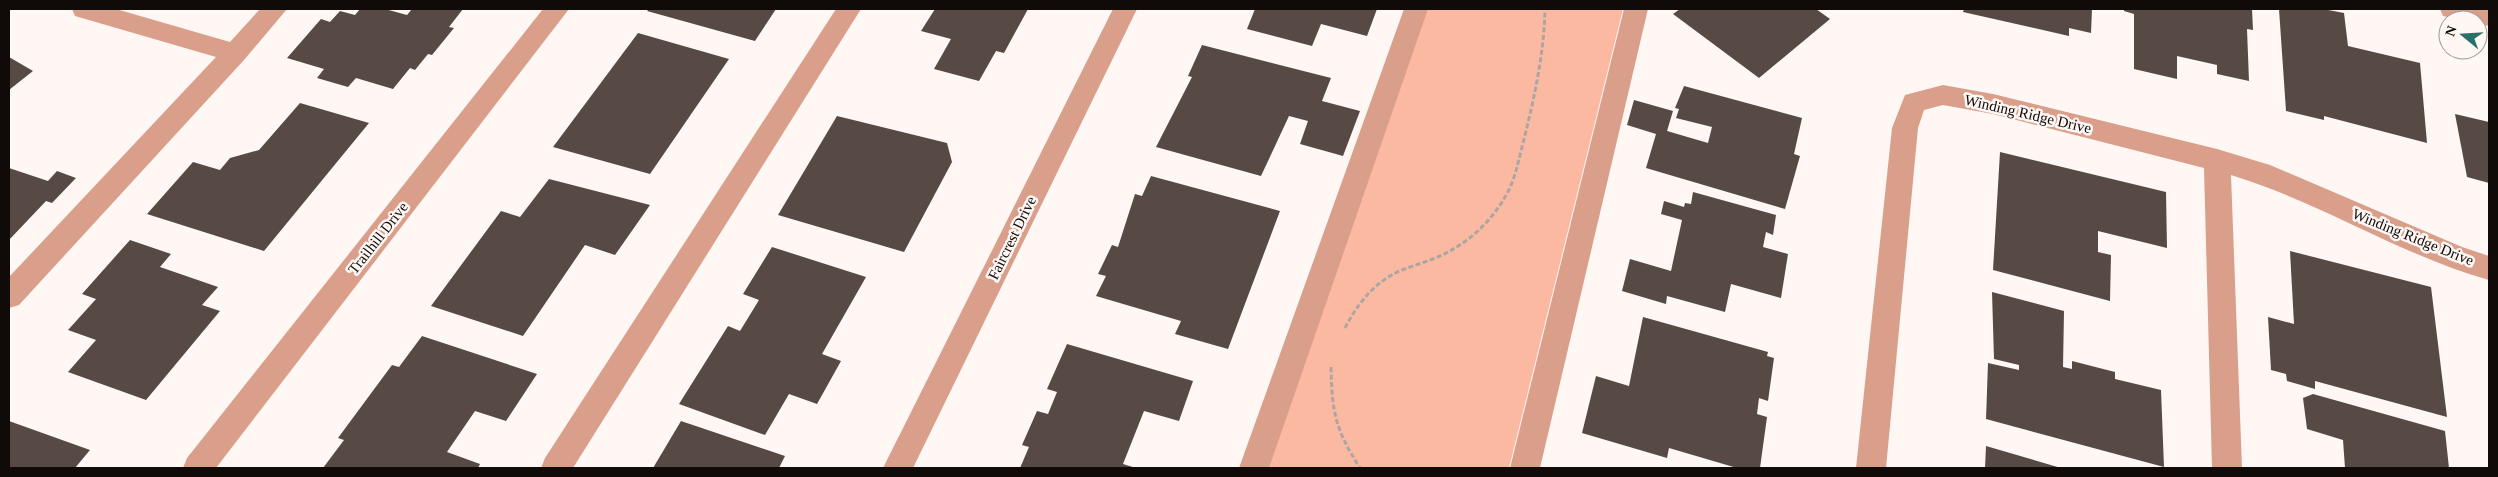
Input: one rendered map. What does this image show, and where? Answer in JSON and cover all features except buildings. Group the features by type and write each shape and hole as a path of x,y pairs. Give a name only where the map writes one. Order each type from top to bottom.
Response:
{"street":[{"path":"84,9 235,53"},
{"path":"9,296 275,9"},
{"name":"Trailhill Drive","path":"198,468 557,9"},
{"path":"556,468 849,9"},
{"name":"Faircrest Drive","path":"898,468 1125,9"},
{"path":"1254,468 1416,9"},
{"path":"1525,468 1636,9"},
{"path":"2452,9 2489,17"},
{"name":"Winding Ridge Drive","path":"1871,468 1905,128 1914,102 1943,95 1992,104 2217,160 2270,176 2455,257 2489,268"},
{"path":"2217,160 2227,468"}],"path":[{"path":"1344,330 1352,314 1371,292 1393,274 1447,253 1472,237 1502,203 1517,167 1539,78 1545,35 1545,9"},
{"path":"1332,359 1332,406 1343,442 1360,468"}],"shaded area":[{"path":"1408,9 1623,9 1509,468 1246,468"}]}
